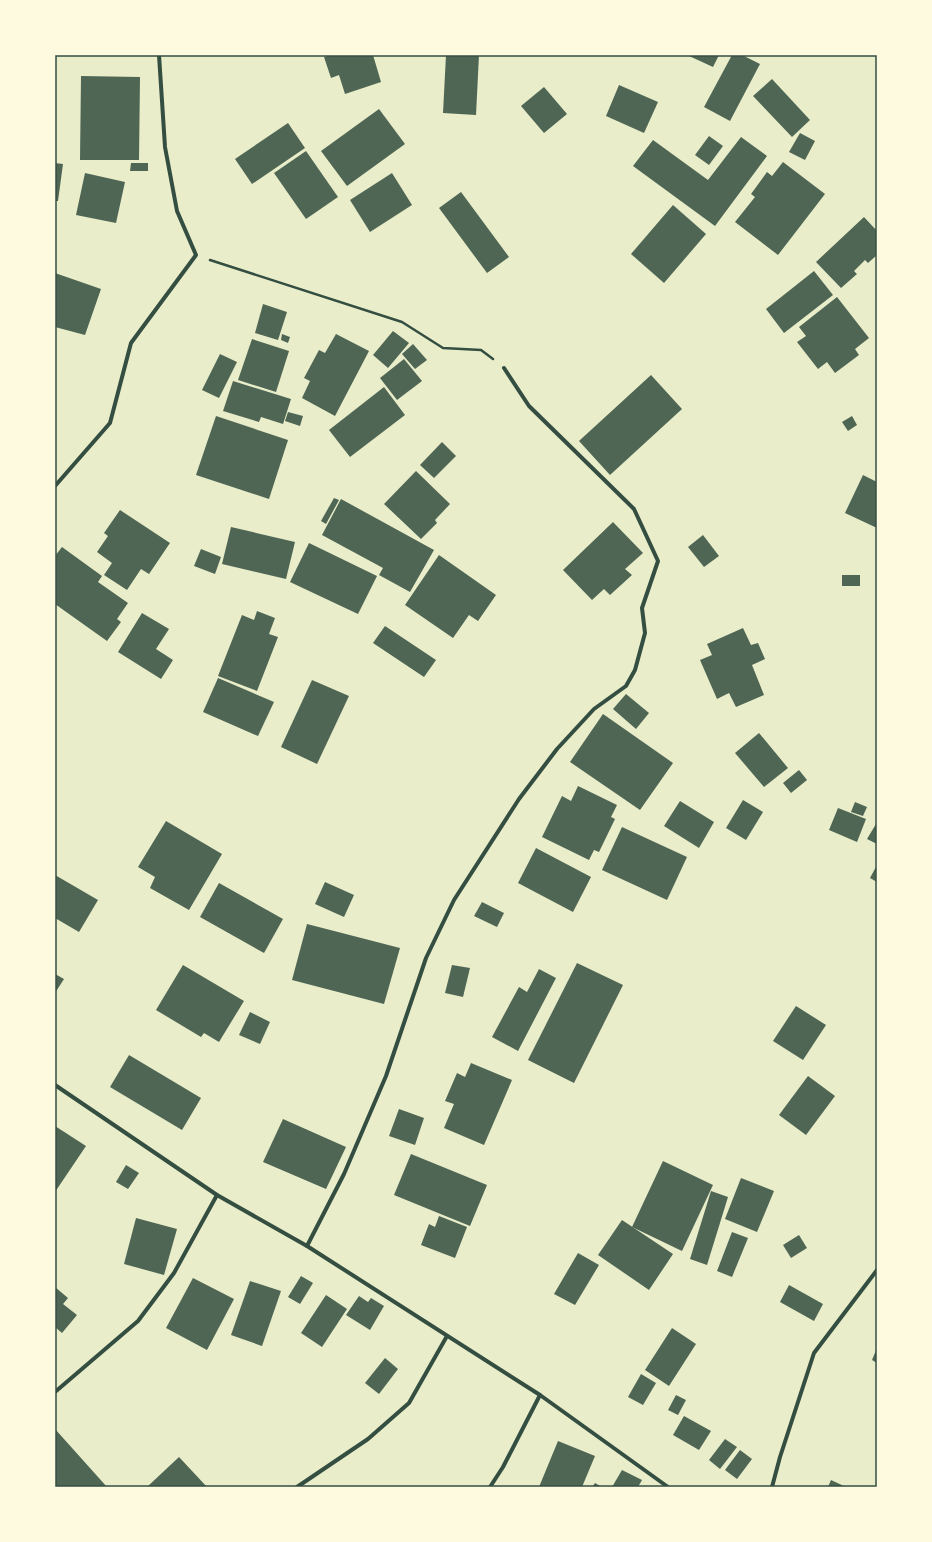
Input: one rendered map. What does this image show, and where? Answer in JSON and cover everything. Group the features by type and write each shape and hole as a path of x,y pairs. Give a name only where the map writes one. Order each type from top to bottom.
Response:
{"street":[{"path":"55,486 110,423 131,343 196,255 176,211 166,147 158,55"},
{"path":"307,1246 344,1174 386,1076 426,958 454,900 519,799 557,749 594,709 626,686 635,670 645,633 642,608 658,561 634,509 529,406 504,368"},
{"path":"55,1085 217,1195 307,1246 540,1395 668,1487"},
{"path":"55,1392 138,1320 174,1273 217,1195"},
{"path":"772,1487 780,1457 814,1353 877,1270"},
{"path":"297,1487 368,1439 409,1402 447,1336"},
{"path":"490,1487 503,1466 540,1395"}],"path":[{"path":"196,255 402,322 443,348 481,350 504,368"}],"building":[{"path":"331,55 373,55 381,82 345,94 339,75 331,78 324,57"},
{"path":"446,55 479,55 476,115 443,113"},
{"path":"687,55 719,55 713,67"},
{"path":"732,55 742,55 760,64 730,121 704,107"},
{"path":"81,76 140,77 139,160 80,160"},
{"path":"772,79 810,120 792,137 753,96"},
{"path":"619,85 658,102 644,133 606,116"},
{"path":"544,87 567,114 544,133 521,106"},
{"path":"379,109 405,144 347,186 321,151"},
{"path":"288,123 305,148 252,184 235,159"},
{"path":"800,133 815,141 805,160 789,152"},
{"path":"709,136 723,146 709,165 695,155"},
{"path":"741,137 767,156 715,226 633,166 653,140 708,180"},
{"path":"306,151 338,197 306,219 274,173"},
{"path":"783,162 825,194 778,255 735,222 755,197 751,194 767,172 772,176"},
{"path":"55,163 63,164 58,201 55,201"},
{"path":"131,163 148,163 148,171 130,171"},
{"path":"85,173 125,182 116,223 76,215"},
{"path":"392,173 412,205 370,232 350,200"},
{"path":"461,192 509,257 487,273 439,208"},
{"path":"673,205 706,234 664,283 631,254"},
{"path":"864,217 877,231 877,255 868,263 865,260 854,271 857,274 841,288 816,262"},
{"path":"814,271 833,295 784,333 766,309"},
{"path":"55,273 101,289 85,335 55,327"},
{"path":"837,297 869,338 855,349 859,355 835,373 827,362 818,369 797,342 806,336 799,327"},
{"path":"263,304 287,312 278,340 255,333"},
{"path":"393,331 409,343 388,368 373,355"},
{"path":"282,334 290,337 288,343 281,340"},
{"path":"336,334 369,351 335,416 302,398 310,381 304,378 319,350 325,353"},
{"path":"252,339 289,351 276,392 238,380"},
{"path":"413,344 427,360 415,369 402,354"},
{"path":"220,354 237,362 219,398 202,390"},
{"path":"404,359 422,381 397,400 380,378"},
{"path":"651,375 682,409 610,475 579,441"},
{"path":"233,381 291,399 283,424 261,417 259,422 223,411"},
{"path":"384,387 405,415 350,457 329,430"},
{"path":"288,412 303,416 300,426 285,421"},
{"path":"216,416 288,440 269,499 196,475"},
{"path":"852,416 857,425 848,431 842,422"},
{"path":"442,442 456,456 434,478 420,465"},
{"path":"416,471 450,504 435,520 437,523 421,539 384,504"},
{"path":"863,475 877,482 877,528 845,513"},
{"path":"334,498 339,500 326,524 321,521"},
{"path":"341,499 434,550 410,592 379,575 383,568 322,535"},
{"path":"120,510 170,543 149,574 141,569 127,590 104,575 112,563 97,552 108,536 104,533"},
{"path":"613,522 643,553 625,569 632,575 610,595 604,589 592,600 563,570"},
{"path":"231,527 295,542 286,579 222,564"},
{"path":"703,535 719,556 704,567 688,547"},
{"path":"309,543 377,576 358,614 290,582"},
{"path":"62,547 102,576 98,582 128,603 117,619 121,622 107,641 55,604 55,556"},
{"path":"201,549 221,557 215,574 194,566"},
{"path":"439,555 496,595 478,621 469,615 453,638 405,605"},
{"path":"842,575 860,575 860,586 842,586"},
{"path":"257,611 275,618 269,634 278,637 257,691 218,676 242,615 254,620"},
{"path":"142,613 169,629 156,649 173,660 161,679 118,652"},
{"path":"385,626 436,660 424,677 373,643"},
{"path":"743,628 751,645 758,643 765,659 752,665 764,695 736,707 729,693 717,699 700,660 712,655 707,644"},
{"path":"218,678 274,702 258,736 203,712"},
{"path":"312,680 349,696 317,764 281,747"},
{"path":"626,694 649,713 636,729 613,709"},
{"path":"603,714 673,763 640,810 570,762"},
{"path":"759,733 788,768 764,787 735,753"},
{"path":"799,770 807,780 791,793 783,783"},
{"path":"578,786 617,805 611,817 615,819 599,852 594,850 589,860 542,837 562,796 571,801"},
{"path":"743,800 763,812 746,840 726,828"},
{"path":"680,801 714,822 699,848 664,826"},
{"path":"855,802 867,807 863,816 851,812"},
{"path":"838,808 866,819 857,842 829,830"},
{"path":"166,821 222,854 189,910 150,888 155,877 138,867"},
{"path":"876,824 877,825 877,844 867,839"},
{"path":"622,827 687,857 667,900 602,870"},
{"path":"536,848 591,877 573,912 518,883"},
{"path":"877,865 877,882 870,878"},
{"path":"55,875 98,900 79,932 55,918"},
{"path":"325,882 354,895 344,917 315,904"},
{"path":"219,883 283,919 264,953 200,917"},
{"path":"482,902 504,913 497,927 474,916"},
{"path":"307,924 400,948 384,1004 292,980"},
{"path":"577,963 623,985 574,1083 528,1060"},
{"path":"183,965 244,1001 219,1042 204,1033 201,1037 156,1010"},
{"path":"452,965 470,968 463,997 445,993"},
{"path":"539,969 556,978 518,1051 492,1037 519,987 527,992"},
{"path":"55,974 64,979 55,993"},
{"path":"796,1006 826,1025 803,1060 773,1041"},
{"path":"250,1012 270,1022 260,1044 239,1035"},
{"path":"129,1055 201,1098 182,1130 110,1087"},
{"path":"471,1063 512,1080 484,1145 444,1128 454,1104 445,1101 457,1073 465,1077"},
{"path":"808,1076 835,1096 806,1135 779,1115"},
{"path":"399,1109 424,1118 415,1145 389,1136"},
{"path":"283,1119 346,1147 326,1189 263,1162"},
{"path":"55,1126 86,1146 55,1192"},
{"path":"411,1154 487,1185 470,1226 394,1195"},
{"path":"663,1161 713,1185 682,1251 632,1227"},
{"path":"126,1165 139,1173 128,1189 116,1182"},
{"path":"741,1178 774,1191 757,1232 725,1219"},
{"path":"711,1191 728,1197 707,1265 690,1259"},
{"path":"439,1216 467,1227 455,1258 421,1245 429,1224 435,1227"},
{"path":"136,1218 177,1229 164,1275 124,1264"},
{"path":"622,1220 673,1254 649,1290 598,1255"},
{"path":"732,1232 748,1238 732,1277 717,1271"},
{"path":"799,1235 807,1248 791,1258 783,1245"},
{"path":"578,1253 599,1265 575,1305 554,1294"},
{"path":"301,1276 313,1283 300,1304 288,1297"},
{"path":"193,1278 234,1299 207,1350 166,1328"},
{"path":"250,1281 281,1291 262,1346 231,1335"},
{"path":"789,1285 823,1304 814,1321 780,1302"},
{"path":"55,1287 68,1298 63,1304 77,1315 62,1333 55,1327"},
{"path":"326,1295 347,1309 322,1347 301,1333"},
{"path":"359,1296 368,1302 371,1298 384,1306 370,1330 346,1315"},
{"path":"672,1328 696,1344 669,1386 645,1370"},
{"path":"877,1348 877,1363 872,1360"},
{"path":"385,1358 398,1369 379,1394 365,1383"},
{"path":"641,1374 656,1383 643,1405 628,1397"},
{"path":"676,1395 686,1400 678,1415 668,1410"},
{"path":"684,1416 711,1431 699,1450 673,1435"},
{"path":"55,1429 107,1487 55,1487"},
{"path":"725,1439 737,1447 720,1469 709,1460"},
{"path":"558,1441 595,1456 582,1487 539,1487"},
{"path":"740,1450 752,1459 737,1479 725,1470"},
{"path":"179,1457 207,1487 147,1487"},
{"path":"622,1470 642,1480 638,1487 612,1487"},
{"path":"831,1480 846,1487 828,1487"},
{"path":"595,1483 602,1487 592,1487"}]}
